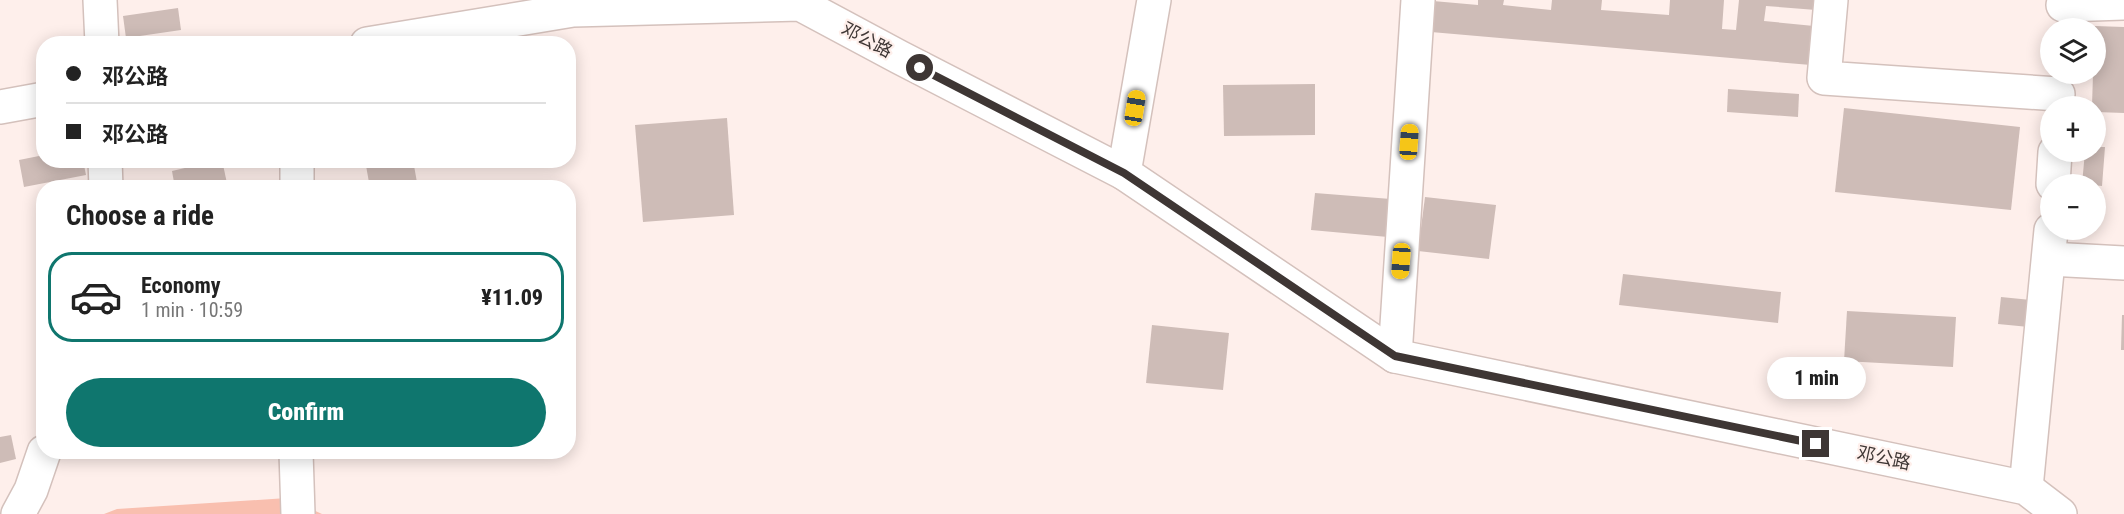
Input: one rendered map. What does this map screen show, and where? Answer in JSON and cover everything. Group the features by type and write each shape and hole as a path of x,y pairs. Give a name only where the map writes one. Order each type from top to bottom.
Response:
{"street":[{"path":"100,0 102,36"},
{"path":"1124,173 1154,0"},
{"path":"1395,356 1418,0"},
{"path":"1831,0 1824,78 2058,91"},
{"path":"2063,11 2124,3"},
{"name":"邓公路","path":"415,36 573,10 800,4 1124,173 1395,356 2026,488 2060,514"},
{"path":"0,107 36,100"},
{"path":"2026,488 2050,244 2124,263"},
{"path":"18,514 31,490 42,459"},
{"path":"296,459 298,514"}],"shaded area":[{"path":"287,498 322,514 104,514 117,509"}],"building":[{"path":"1478,0 1504,0 1503,5 1551,10 1552,0 1602,0 1601,10 1669,15 1670,0 1724,0 1722,29 1736,30 1739,0 1817,0 1816,10 1766,6 1764,21 1814,26 1811,65 1431,32 1433,1 1478,5"},
{"path":"178,8 181,30 126,36 123,16"},
{"path":"2106,26 2124,27 2124,113 2106,112 2106,96 2092,96 2093,84 2106,84"},
{"path":"1315,84 1315,135 1224,136 1223,85"},
{"path":"1728,89 1799,94 1798,117 1727,112"},
{"path":"1844,108 2020,127 2011,210 1835,192"},
{"path":"727,118 734,215 643,222 635,125"},
{"path":"36,157 36,168 85,168 86,175 60,180 36,180 36,185 24,187 19,160"},
{"path":"2084,162 2104,162 2103,174 2083,174"},
{"path":"185,168 224,168 226,180 174,180 172,171"},
{"path":"366,168 414,168 417,180 369,180"},
{"path":"1315,193 1391,199 1388,237 1311,230"},
{"path":"1425,197 1496,205 1489,259 1418,251"},
{"path":"1623,274 1781,292 1778,323 1619,305"},
{"path":"2001,297 2031,300 2029,327 1998,324"},
{"path":"1847,311 1956,317 1953,367 1844,361"},
{"path":"2122,315 2124,315 2124,350 2121,350"},
{"path":"1152,325 1229,333 1223,390 1146,383"},
{"path":"11,435 16,459 0,463 0,437"}],"route":[{"path":"920,68 1124,173 1395,356 1816,444"}]}
